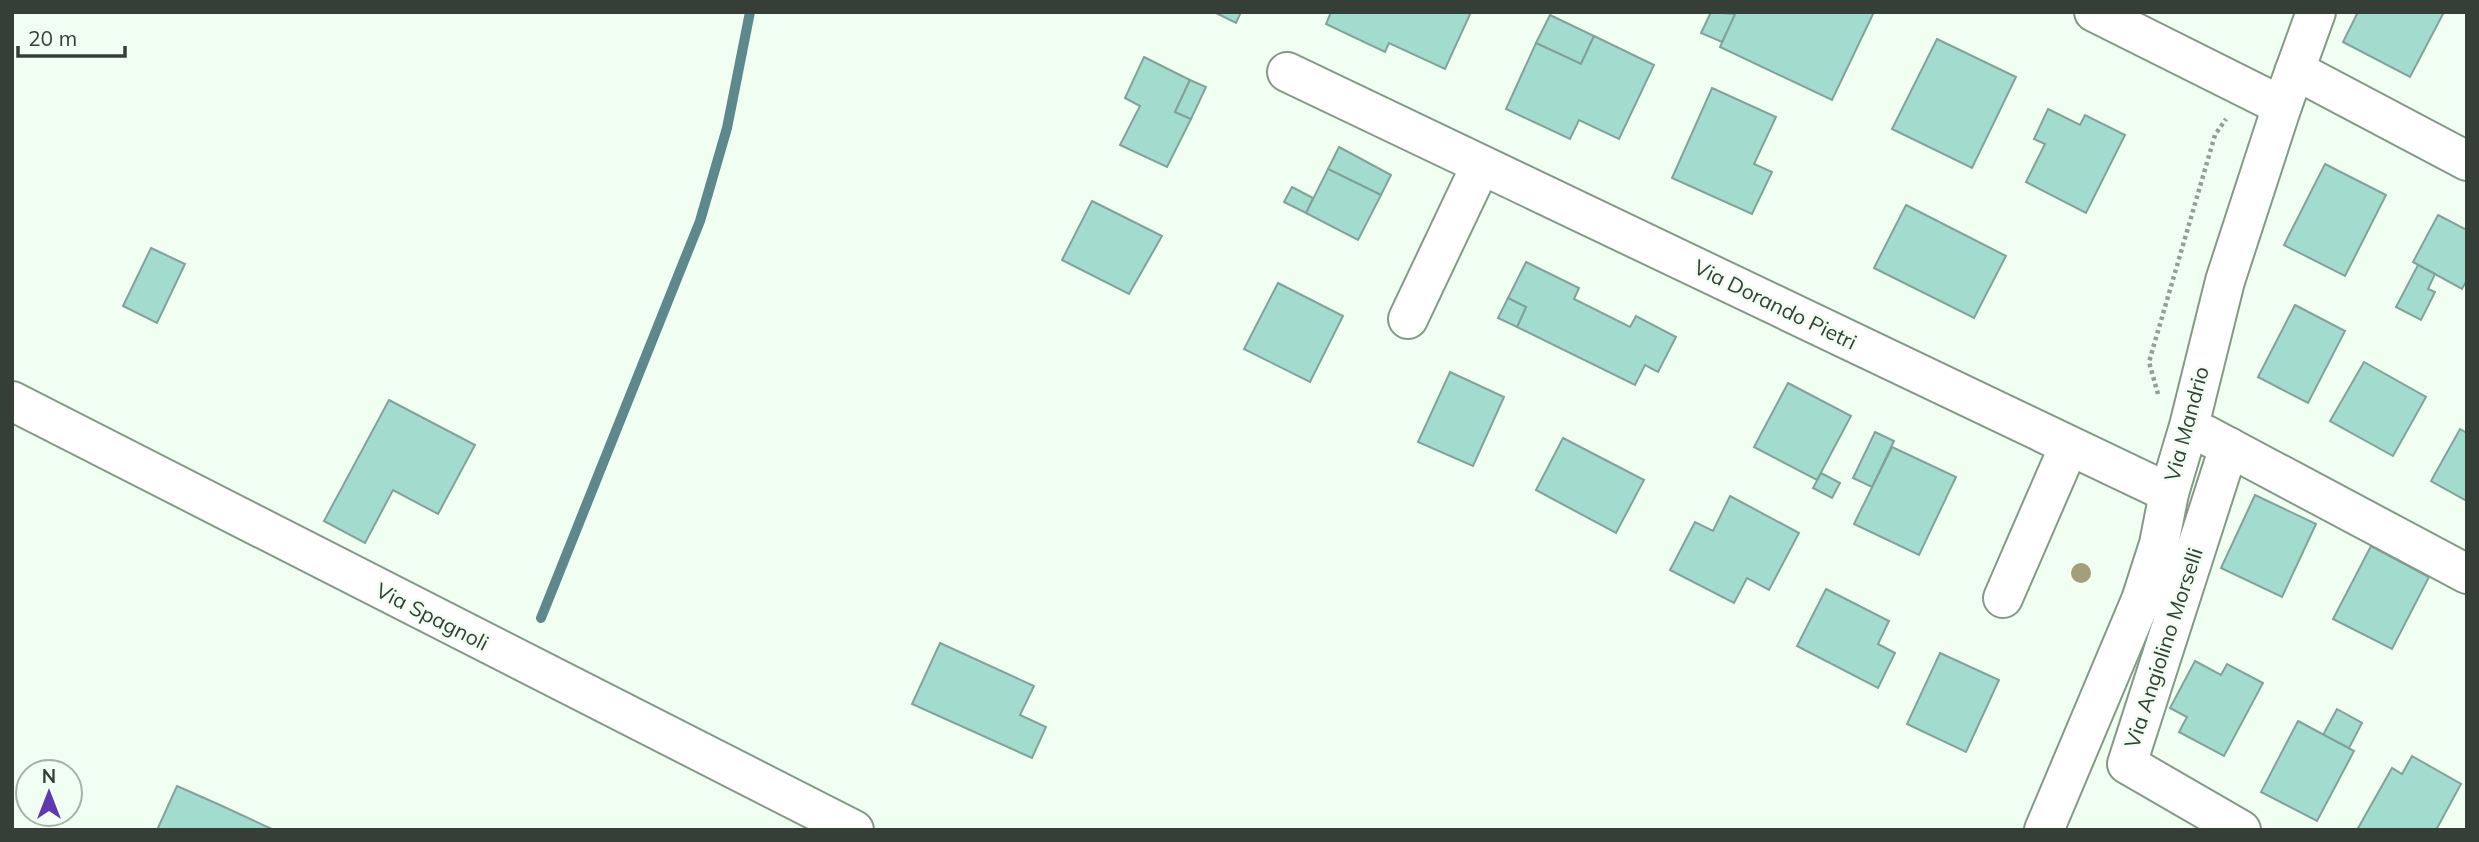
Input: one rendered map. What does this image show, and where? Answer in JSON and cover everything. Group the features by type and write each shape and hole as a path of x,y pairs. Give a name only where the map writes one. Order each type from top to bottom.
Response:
{"street":[{"path":"2094,12 2282,106"},
{"name":"Via Mandrio","path":"2044,830 2101,701 2141,600 2159,544 2169,494 2225,281 2294,70 2316,12"},
{"path":"2294,70 2467,161"},
{"name":"Via Dorando Pietri","path":"1287,72 2169,494"},
{"path":"1408,319 1481,165"},
{"name":"Via Spagnoli","path":"12,401 854,830"},
{"path":"2189,426 2467,574"},
{"path":"2003,598 2069,446"},
{"name":"Via Angiolino Morselli","path":"2229,446 2127,764 2241,830"}],"building":[{"path":"1214,12 1241,12 1236,23"},
{"path":"1331,12 1471,12 1445,69 1389,43 1385,52 1326,24"},
{"path":"1711,12 1736,14 1722,42 1701,33"},
{"path":"1736,12 1874,12 1832,100 1720,47"},
{"path":"2358,12 2444,12 2410,77 2343,42"},
{"path":"1550,15 1594,36 1581,64 1536,43"},
{"path":"1594,36 1654,65 1619,139 1579,120 1570,139 1506,109 1536,43 1581,64"},
{"path":"1937,39 2016,77 1972,168 1892,129"},
{"path":"1144,57 1190,80 1175,112 1191,119 1167,167 1120,145 1140,106 1125,98"},
{"path":"1190,80 1206,87 1191,119 1175,112"},
{"path":"1712,88 1776,117 1754,164 1772,172 1752,214 1672,178"},
{"path":"2048,109 2080,125 2085,115 2125,135 2086,213 2026,182 2045,144 2034,139"},
{"path":"1339,147 1391,175 1381,195 1328,169"},
{"path":"2325,164 2386,195 2345,276 2284,245"},
{"path":"1328,169 1381,195 1358,240 1306,213"},
{"path":"1292,187 1313,198 1306,213 1284,202"},
{"path":"1092,201 1162,236 1129,294 1062,260"},
{"path":"1906,205 2006,256 1974,318 1874,268"},
{"path":"2438,215 2467,230 2467,280 2462,289 2413,262"},
{"path":"151,248 185,264 157,323 123,306"},
{"path":"1526,262 1579,288 1574,299 1630,327 1636,316 1676,337 1658,372 1645,365 1635,385 1517,327 1526,307 1508,298"},
{"path":"2418,265 2435,274 2428,289 2435,292 2421,320 2396,307"},
{"path":"1278,283 1343,316 1310,382 1244,349"},
{"path":"1508,298 1526,307 1517,327 1498,318"},
{"path":"2295,305 2345,331 2308,403 2258,377"},
{"path":"2364,362 2426,397 2393,456 2330,421"},
{"path":"1450,372 1504,397 1473,466 1418,442"},
{"path":"1788,383 1851,416 1817,480 1754,447"},
{"path":"389,400 475,445 438,514 393,490 365,543 324,521"},
{"path":"2460,429 2467,433 2467,501 2431,481"},
{"path":"1875,432 1894,441 1872,487 1853,478"},
{"path":"1563,438 1644,480 1616,533 1536,490"},
{"path":"1892,447 1956,477 1919,555 1854,524"},
{"path":"1821,473 1840,483 1832,498 1813,488"},
{"path":"2255,495 2316,524 2282,597 2221,568"},
{"path":"1730,496 1799,533 1769,590 1747,578 1734,603 1670,570 1695,522 1713,531"},
{"path":"2371,546 2429,577 2392,649 2333,619"},
{"path":"1826,589 1889,621 1878,644 1895,653 1878,688 1797,646"},
{"path":"940,643 1034,686 1020,715 1046,727 1032,758 912,704"},
{"path":"1940,653 1999,680 1966,752 1907,724"},
{"path":"2195,661 2221,675 2227,664 2263,683 2224,756 2179,732 2187,717 2170,708"},
{"path":"2337,709 2362,723 2349,748 2323,735"},
{"path":"2298,721 2354,751 2317,821 2261,792"},
{"path":"2412,756 2461,784 2436,830 2357,830 2392,768 2402,774"},
{"path":"177,786 220,805 274,830 157,830"}],"waterway":[{"path":"541,618 700,221 727,128 750,12"}]}
